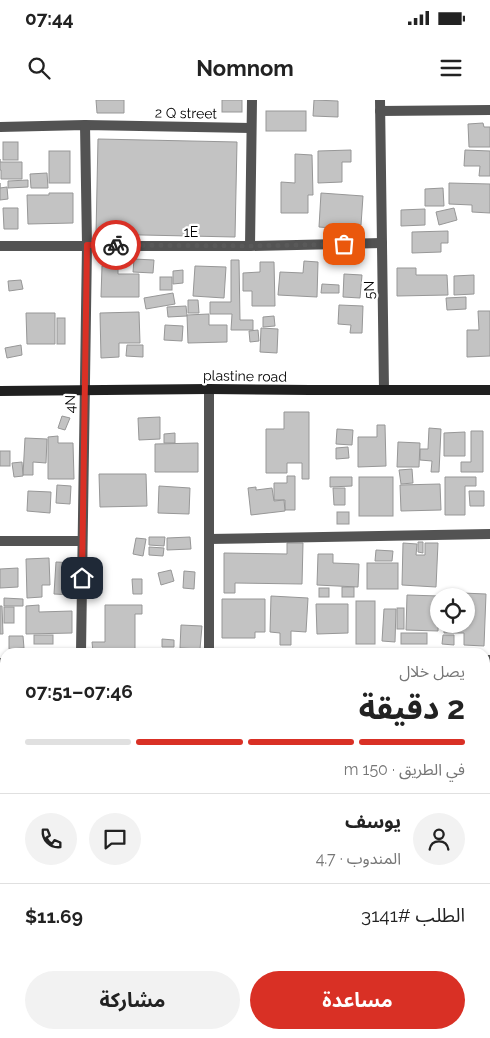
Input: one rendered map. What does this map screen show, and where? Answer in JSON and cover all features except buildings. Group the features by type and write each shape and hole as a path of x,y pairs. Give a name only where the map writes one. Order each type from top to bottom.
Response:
{"street":[{"path":"250,246 252,100"},
{"name":"5N","path":"380,100 384,390"},
{"path":"380,112 490,110"},
{"name":"2 Q street","path":"0,127 85,125 251,128"},
{"name":"4N","path":"81,648 87,245 85,125"},
{"name":"1E","path":"0,246 250,246 382,243"},
{"path":"209,389 209,648"},
{"name":"plastine road","path":"0,391 209,389 490,390"},
{"path":"209,540 490,534"},
{"path":"0,541 82,541"}],"way so far":[{"path":"116,245 250,246 344,244"}],"route":[{"path":"82,578 87,245 116,245"}]}
